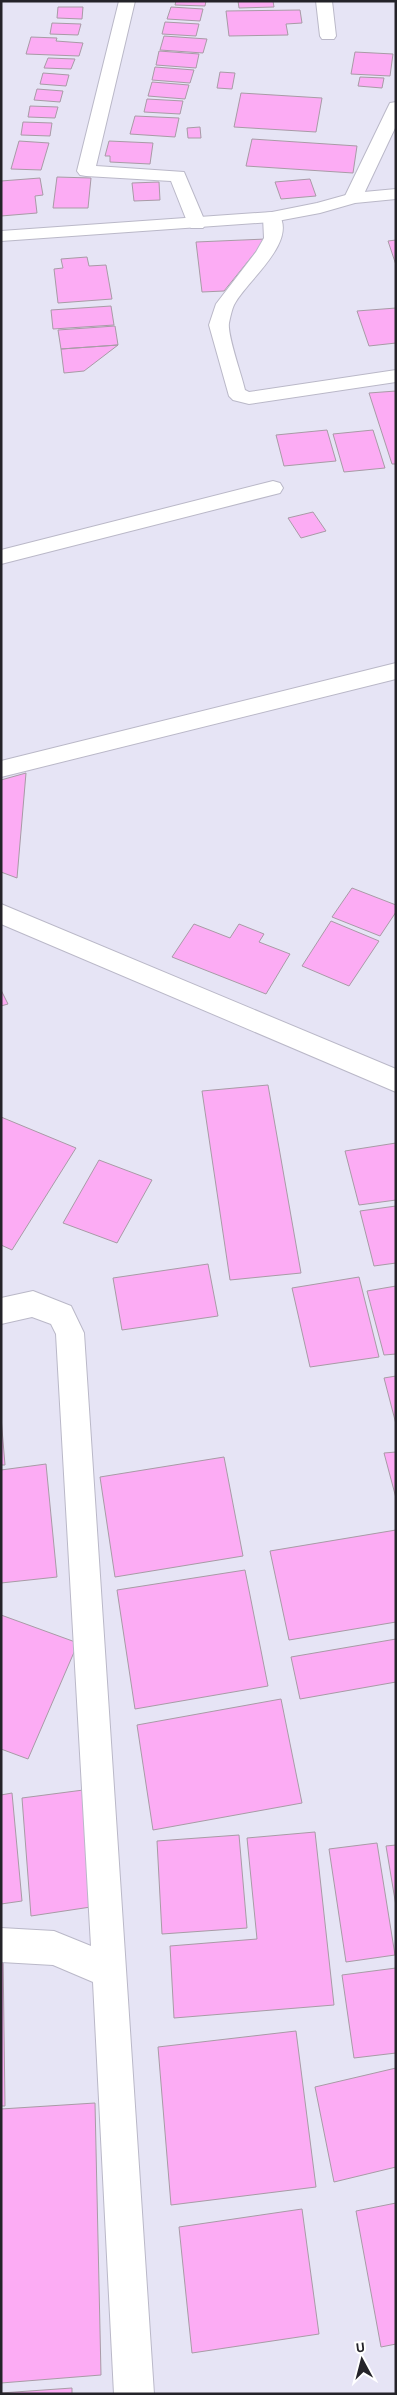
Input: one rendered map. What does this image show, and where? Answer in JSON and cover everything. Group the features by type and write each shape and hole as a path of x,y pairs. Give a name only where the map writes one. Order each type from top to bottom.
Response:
{"street":[{"path":"127,1 86,171 178,176 197,224"},
{"path":"324,1 328,36"},
{"path":"353,198 396,107"},
{"path":"1,236 197,224 272,217 320,208 353,198 396,194"},
{"path":"272,217 273,238 264,254 225,304 219,325 236,392 240,396 249,398 396,376"},
{"path":"1,557 273,488"},
{"path":"1,769 396,671"},
{"path":"1,913 396,1080"},
{"path":"1,1311 33,1304 60,1315 70,1333 134,2394"},
{"path":"1,1945 54,1948 110,1972"}],"building":[{"path":"176,1 206,1 205,6 175,5"},
{"path":"238,1 273,1 274,7 239,8"},
{"path":"58,7 83,7 82,19 57,18"},
{"path":"171,7 203,9 200,21 167,19"},
{"path":"300,10 302,23 286,24 288,35 229,36 226,11"},
{"path":"165,22 199,24 196,36 162,34"},
{"path":"52,23 81,24 78,35 50,34"},
{"path":"164,36 207,39 203,53 160,50"},
{"path":"31,37 57,38 56,41 83,43 79,56 26,54"},
{"path":"159,51 199,54 196,68 156,65"},
{"path":"355,52 393,54 390,76 351,74"},
{"path":"48,58 75,59 71,69 44,68"},
{"path":"155,67 194,70 190,83 152,80"},
{"path":"220,72 235,73 232,89 217,88"},
{"path":"43,73 69,75 66,86 40,84"},
{"path":"360,77 384,78 382,88 358,86"},
{"path":"152,82 189,85 185,99 148,96"},
{"path":"37,89 63,91 60,102 34,100"},
{"path":"241,93 322,98 316,132 234,127"},
{"path":"147,99 183,101 180,114 144,112"},
{"path":"30,106 58,107 55,118 28,117"},
{"path":"135,116 179,118 175,137 130,134"},
{"path":"23,122 52,123 50,136 21,135"},
{"path":"200,127 201,138 188,138 187,128"},
{"path":"252,139 357,146 353,173 246,166"},
{"path":"19,141 49,143 41,170 11,169"},
{"path":"109,141 153,143 150,164 110,162 110,156 105,156"},
{"path":"57,177 91,178 88,208 53,208"},
{"path":"40,178 43,195 35,196 37,213 1,216 1,181"},
{"path":"310,179 316,196 281,199 275,182"},
{"path":"159,182 160,200 134,201 132,183"},
{"path":"266,239 224,291 202,292 196,242"},
{"path":"396,240 396,265 388,241"},
{"path":"87,257 89,266 106,265 112,299 58,303 54,269 63,268 61,259"},
{"path":"111,306 114,325 53,329 51,310"},
{"path":"396,308 396,343 369,346 357,311"},
{"path":"115,326 118,345 61,349 58,330"},
{"path":"118,345 84,371 64,373 61,349"},
{"path":"396,391 396,464 392,464 369,393"},
{"path":"327,430 336,461 284,466 276,435"},
{"path":"373,430 385,468 344,472 333,434"},
{"path":"313,512 326,531 301,538 288,518"},
{"path":"26,773 17,878 1,872 1,780"},
{"path":"352,888 396,905 396,912 380,936 332,917"},
{"path":"331,921 379,941 349,986 302,966"},
{"path":"194,924 230,938 239,924 264,934 259,942 290,954 266,994 172,957"},
{"path":"1,990 8,1004 1,1006"},
{"path":"268,1085 301,1273 230,1280 202,1091"},
{"path":"1,1117 76,1148 12,1250 1,1245"},
{"path":"396,1143 396,1200 359,1205 345,1151"},
{"path":"99,1160 152,1180 117,1243 63,1223"},
{"path":"396,1206 396,1263 374,1266 360,1211"},
{"path":"208,1264 218,1316 122,1330 113,1278"},
{"path":"359,1277 379,1357 310,1367 292,1288"},
{"path":"396,1286 396,1354 384,1355 367,1291"},
{"path":"396,1376 396,1424 384,1378"},
{"path":"1,1417 5,1465 1,1465"},
{"path":"396,1452 396,1498 384,1453"},
{"path":"224,1457 243,1556 115,1577 100,1477"},
{"path":"46,1464 57,1577 1,1583 1,1470"},
{"path":"396,1530 396,1622 289,1640 270,1551"},
{"path":"245,1570 268,1686 135,1709 117,1590"},
{"path":"1,1615 78,1643 28,1759 1,1749"},
{"path":"396,1639 396,1682 300,1699 291,1657"},
{"path":"281,1699 302,1803 153,1830 137,1725"},
{"path":"91,1789 104,1905 31,1916 22,1798"},
{"path":"12,1793 22,1901 1,1904 1,1795"},
{"path":"315,1832 334,2005 174,2018 170,1946 257,1939 247,1838"},
{"path":"239,1835 247,1928 162,1934 157,1841"},
{"path":"377,1843 395,1955 346,1962 329,1849"},
{"path":"396,1845 396,1906 386,1846"},
{"path":"3,1952 5,2106 1,2106 1,1953"},
{"path":"396,1968 396,2053 354,2058 342,1975"},
{"path":"296,2031 316,2187 171,2205 158,2047"},
{"path":"396,2068 396,2167 334,2182 315,2087"},
{"path":"95,2103 101,2375 1,2383 1,2109"},
{"path":"396,2203 396,2344 381,2347 356,2211"},
{"path":"302,2209 319,2334 192,2353 179,2227"},
{"path":"72,2388 72,2394 1,2394 1,2393"}]}
